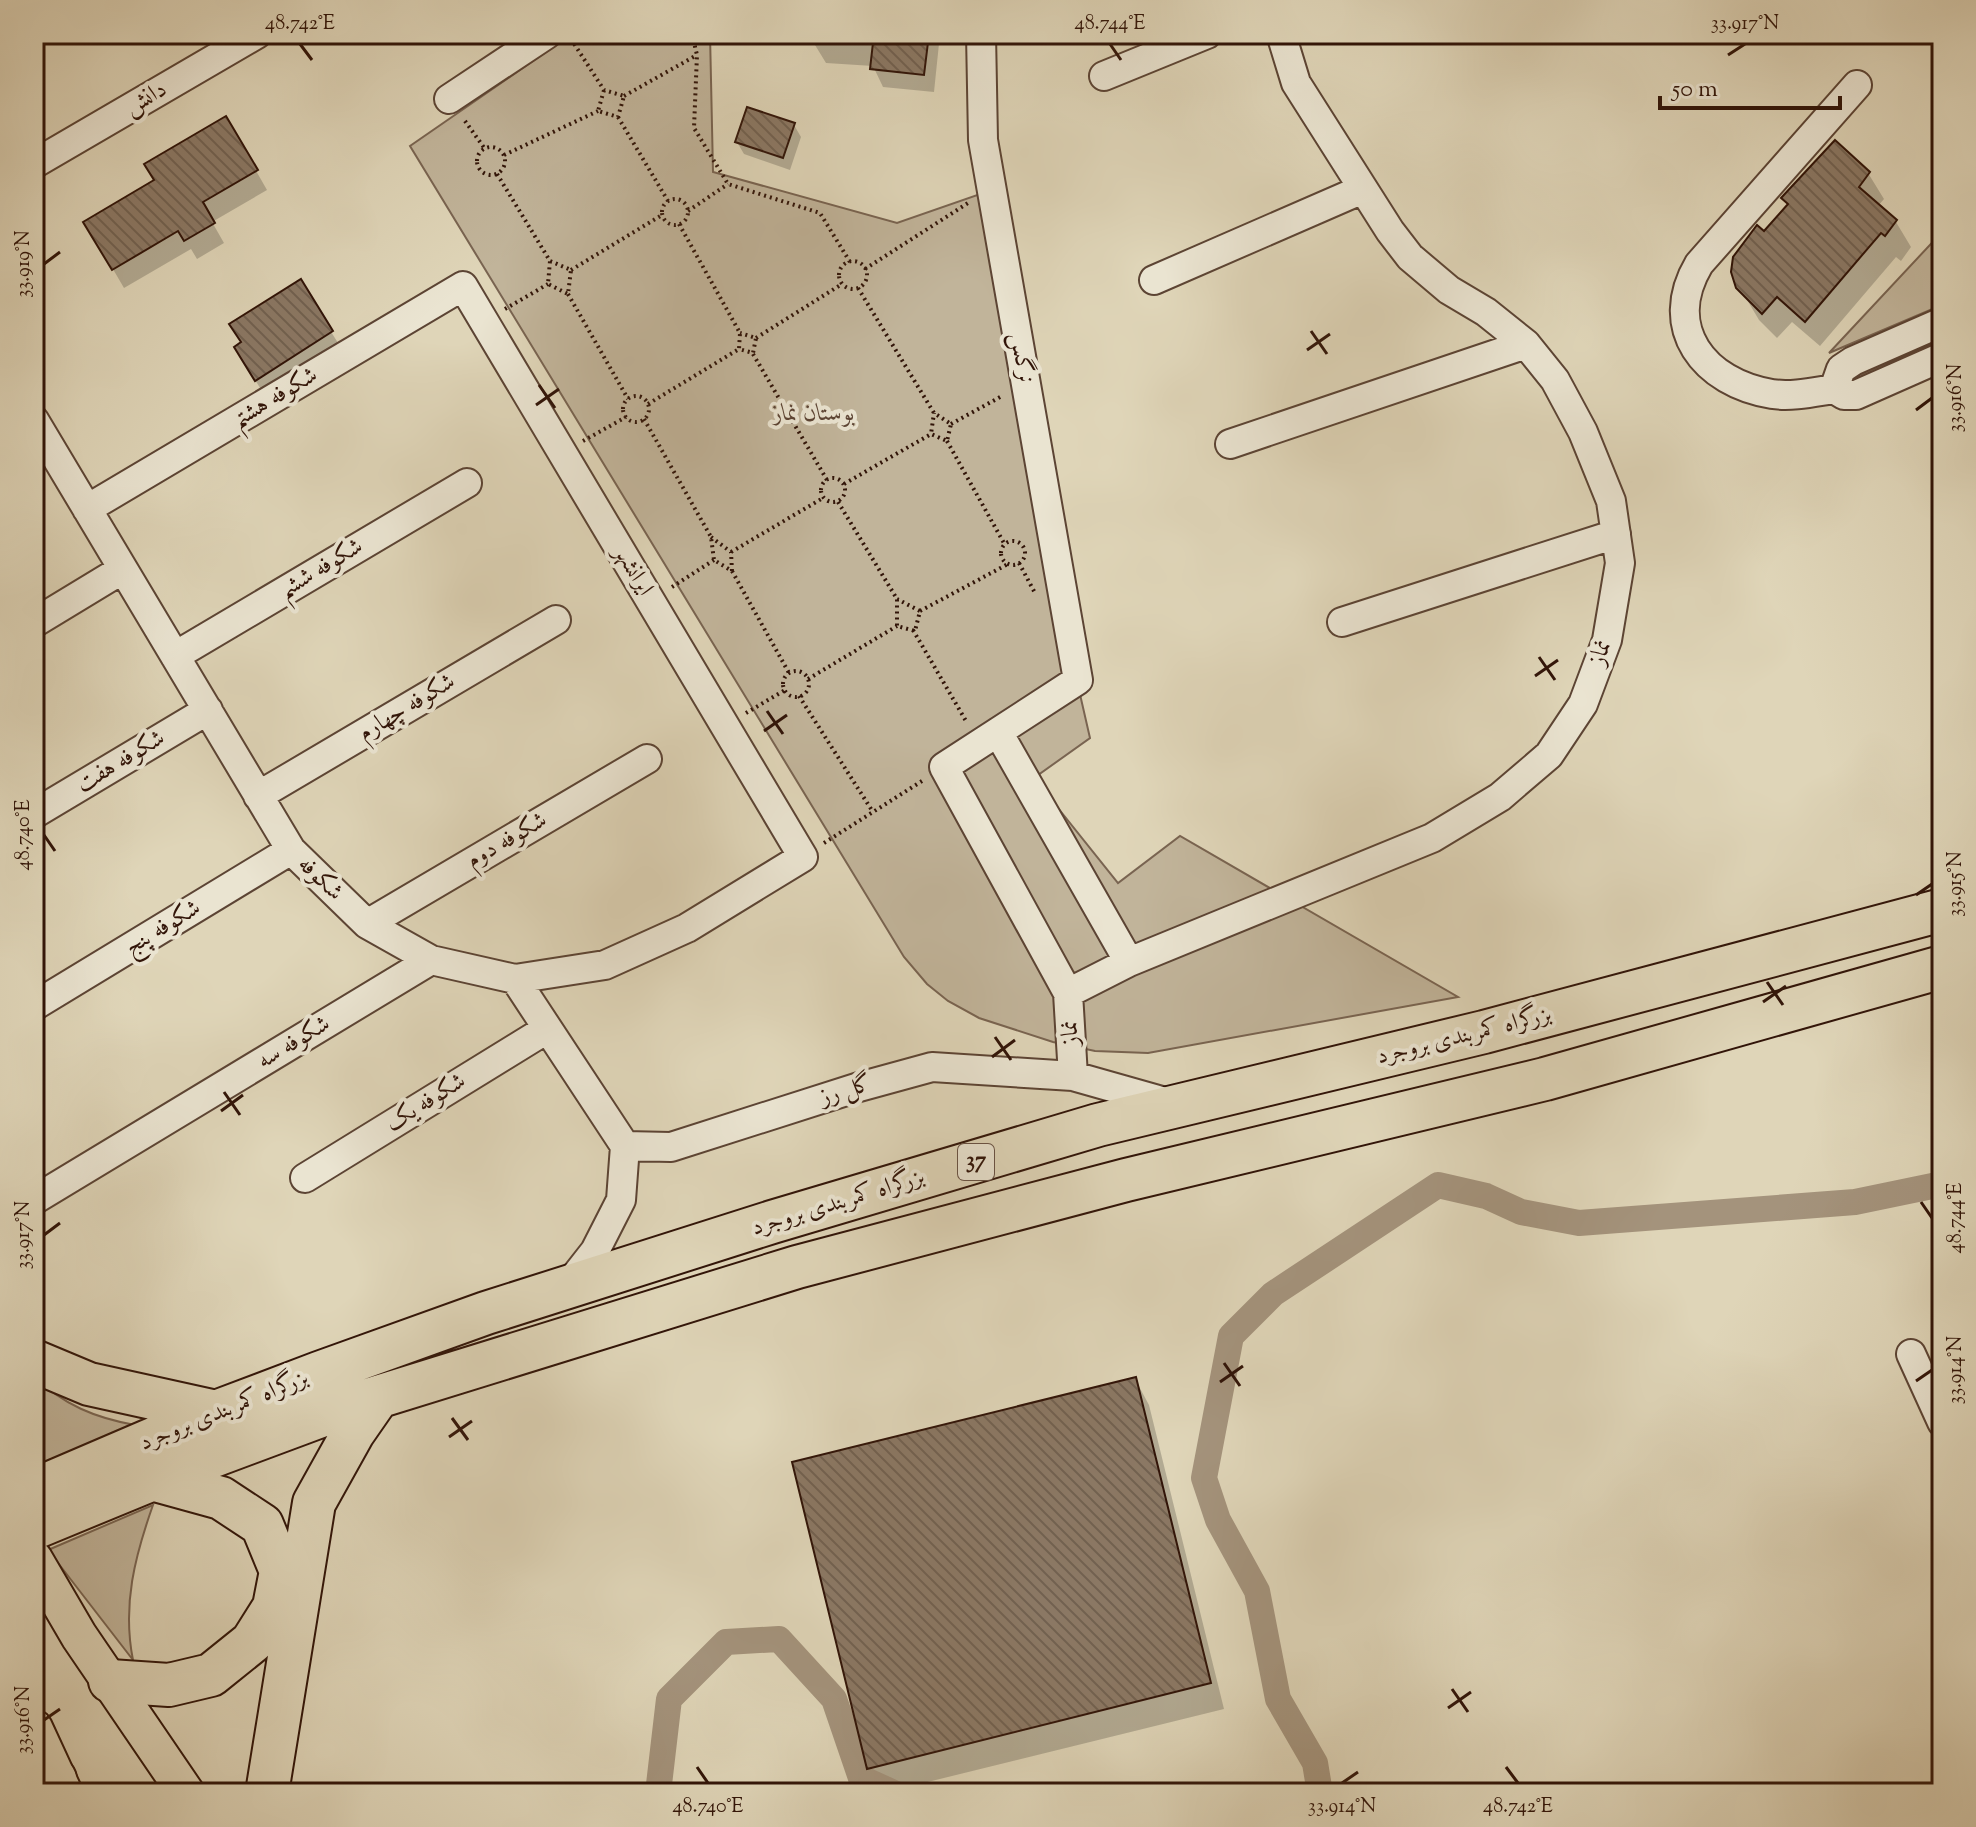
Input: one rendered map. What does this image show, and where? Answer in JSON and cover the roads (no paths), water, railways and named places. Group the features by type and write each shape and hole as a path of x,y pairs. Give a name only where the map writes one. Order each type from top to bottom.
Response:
{"highway":[{"name":"بزرگراه کمربندی بروجرد","path":"36,1525 216,1412 486,1313 1098,1125 1484,1032 1942,910"},
{"name":"بزرگراه کمربندی بروجرد","path":"36,1525 342,1408 797,1267 1126,1180 1545,1079 1942,967"},
{"path":"34,1361 89,1384 216,1412"},
{"path":"267,1793 314,1503 353,1433 378,1397"},
{"path":"110,1681 169,1685 211,1675 252,1642 274,1607 281,1571 262,1525 221,1498 152,1479"}],"main road":[{"path":"36,1525 79,1636 186,1793"},
{"path":"34,1728 51,1780"}],"street":[{"name":"دانش","path":"34,164 257,34"},
{"path":"449,99 547,34"},
{"name":"نرگس","path":"981,34 983,140 1078,680 989,738"},
{"path":"1104,76 1207,34"},
{"name":"نماز","path":"1073,1076 1068,993 1129,962 1432,838 1500,797 1549,755 1583,704 1607,640 1620,563 1611,501 1583,432 1555,380 1526,344 1486,312 1449,290 1410,257 1296,83 1281,34"},
{"path":"1857,85 1699,264 1686,288 1686,329 1697,351 1722,374 1739,384 1772,394 1790,395 1834,389 1844,395 1856,395 1942,357"},
{"path":"1154,280 1363,189"},
{"name":"ایرانشهر","path":"463,286 803,857"},
{"name":"شکوفه هشتم","path":"87,509 463,286"},
{"path":"1834,389 1841,369 1853,361 1942,322"},
{"path":"1230,444 1526,344"},
{"name":"شکوفه","path":"36,427 291,850 367,924 431,960 515,979 605,965 687,928 803,857"},
{"name":"شکوفه ششم","path":"175,656 467,483"},
{"path":"1342,622 1616,534"},
{"path":"34,623 123,569"},
{"name":"شکوفه چهارم","path":"258,796 556,620"},
{"name":"شکوفه هفت","path":"34,814 208,710"},
{"path":"1068,993 944,767 989,738 1129,962"},
{"name":"شکوفه دوم","path":"367,924 647,759"},
{"name":"شکوفه پنج","path":"34,1006 291,850"},
{"name":"شکوفه سه","path":"34,1200 431,960"},
{"path":"515,979 625,1146 621,1200 595,1251 566,1288"},
{"name":"شکوفه یک","path":"305,1178 547,1029"},
{"name":"گل رز","path":"625,1146 671,1147 932,1067 1073,1076 1177,1106"},
{"path":"1911,1354 1942,1422"}],"waterway":[{"path":"1320,1793 1315,1763 1278,1699 1257,1591 1218,1520 1204,1478 1231,1336 1273,1294 1438,1185 1486,1196 1521,1212 1579,1223 1855,1202 1942,1184"},
{"path":"658,1793 669,1699 726,1642 779,1639 834,1699 861,1778 894,1793"}],"park label":[{"name":"بوستان نماز","path":"814,414"}]}
